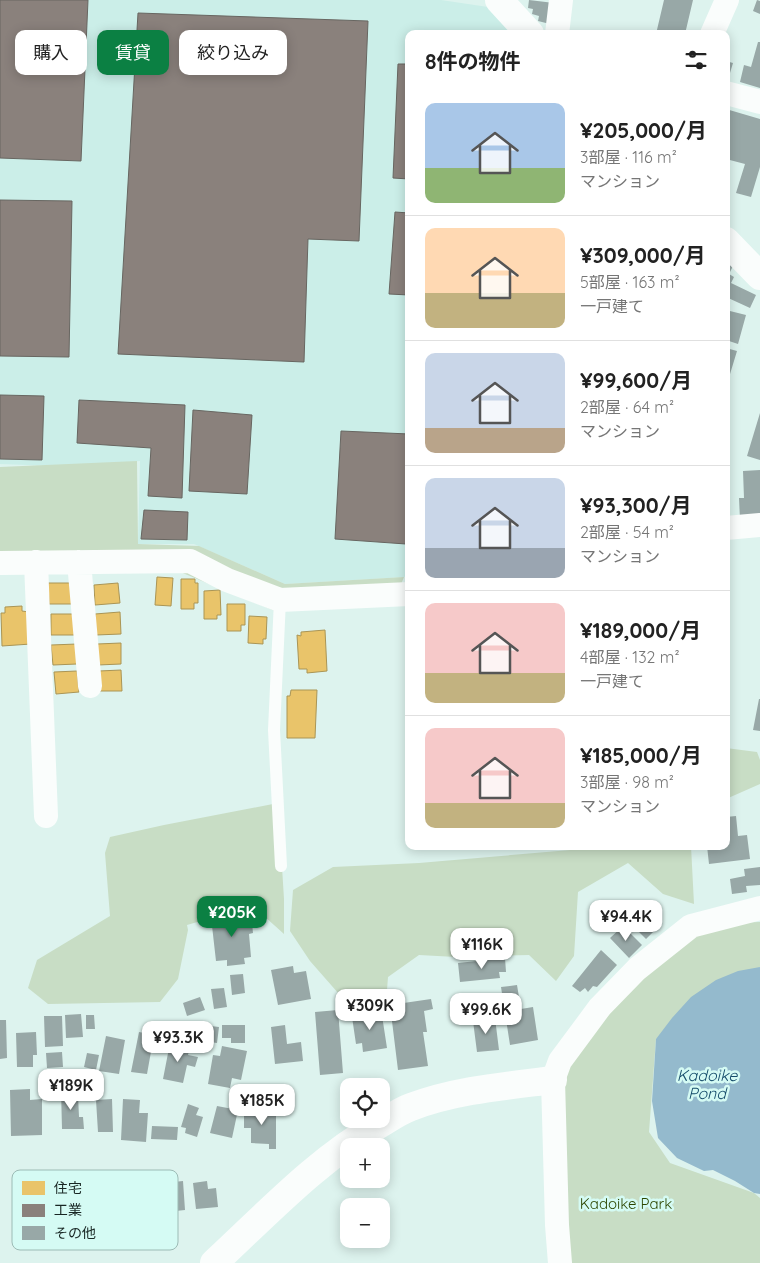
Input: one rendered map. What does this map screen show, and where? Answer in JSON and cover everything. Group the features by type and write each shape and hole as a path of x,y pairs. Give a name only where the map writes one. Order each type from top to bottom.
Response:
{"street":[{"path":"499,0 526,30"},
{"path":"558,30 562,0"},
{"path":"714,30 727,0"},
{"path":"730,94 760,102"},
{"path":"730,245 760,276"},
{"path":"730,528 760,525"},
{"path":"0,563 190,561 227,580 280,600 405,594"},
{"path":"36,562 46,816"},
{"path":"80,562 90,686"},
{"path":"560,1263 556,1225 553,1080 560,1061 600,1007 637,969 691,926 760,908"},
{"path":"214,1263 305,1179 362,1134 409,1108 449,1095 553,1080"}],"lane":[{"path":"280,600 274,730 281,866"}],"shaded area":[{"path":"0,0 441,0 488,7 513,30 405,30 405,576 285,584 194,544 138,544 140,461 82,467 0,464"}],"green space":[{"path":"137,461 138,544 199,546 285,584 404,577 397,594 280,600 280,613 173,569 0,560 0,467"},
{"path":"730,749 757,752 760,760 760,784 730,797"},
{"path":"278,803 284,899 284,934 253,906 187,925 188,930 178,979 160,1002 48,1004 28,988 37,960 110,916 105,853 110,837"},
{"path":"570,850 691,850 694,904 663,894 628,863 578,892 574,956 556,981 529,955 456,957 419,955 388,977 387,990 346,1002 310,961 290,931 293,890 333,867 419,863"},
{"name":"Kadoike Park","path":"760,922 760,967 656,1039 649,1132 670,1163 754,1193 760,1198 760,1263 569,1263 558,1086 580,1033 700,924"}],"water":[{"name":"Kadoike Pond","path":"760,967 760,1194 754,1193 713,1170 704,1171 677,1158 658,1138 652,1101 656,1039 672,1018 691,997 716,980 738,971"}],"building: 住宅":[{"path":"157,577 173,578 171,606 155,605"},
{"path":"181,579 195,579 195,583 198,583 198,603 194,603 194,609 181,609"},
{"path":"48,583 72,583 73,604 49,604"},
{"path":"118,583 120,603 95,605 94,585"},
{"path":"220,590 221,615 217,615 217,619 204,619 204,591"},
{"path":"227,604 245,604 245,625 241,625 241,631 227,631"},
{"path":"22,606 22,611 29,612 31,644 2,646 1,613 5,613 5,607"},
{"path":"120,612 121,634 96,635 95,614"},
{"path":"51,614 75,614 75,635 51,635"},
{"path":"249,616 267,617 266,639 263,639 263,644 248,643"},
{"path":"325,630 327,671 307,673 307,669 299,669 297,635 301,636 301,632"},
{"path":"121,643 121,664 98,665 97,644"},
{"path":"77,644 77,664 53,665 51,645"},
{"path":"121,670 122,691 99,691 99,671"},
{"path":"77,671 79,692 56,694 54,672"},
{"path":"291,690 317,690 315,738 287,738 287,696 290,696"}],"building: 工業":[{"path":"0,0 88,0 87,30 15,30 15,75 85,75 81,161 0,158"},
{"path":"138,13 368,21 359,241 308,239 304,362 118,354 134,75 169,75 169,30 137,30"},
{"path":"398,64 405,64 405,179 393,178"},
{"path":"0,200 72,201 69,357 0,356"},
{"path":"395,212 405,213 405,295 389,294"},
{"path":"0,395 44,396 42,460 0,459"},
{"path":"79,400 185,405 182,498 148,496 151,448 77,443"},
{"path":"193,410 252,415 247,494 189,491"},
{"path":"341,431 405,434 405,544 335,539"},
{"path":"144,510 188,512 187,540 141,539"}],"building: その他":[{"path":"529,0 554,3 550,24 538,21 539,16 532,14 533,9 528,8"},
{"path":"664,0 693,0 686,30 657,30"},
{"path":"757,0 760,1 760,14 753,11"},
{"path":"758,42 760,42 760,88 740,82 744,65 751,67"},
{"path":"730,62 733,63 730,73"},
{"path":"730,110 760,119 760,167 751,197 736,193 745,164 730,160"},
{"path":"730,275 734,277 731,283 756,295 750,308 730,299"},
{"path":"730,311 746,315 738,344 730,341"},
{"path":"730,349 737,351 730,374"},
{"path":"760,413 760,460 747,456"},
{"path":"760,470 760,519 740,520 739,498 744,498 743,471"},
{"path":"760,699 760,731 753,730"},
{"path":"736,816 738,836 747,835 750,859 709,864 707,850 730,850 730,817"},
{"path":"760,867 760,885 746,886 747,892 732,894 730,879 745,876 744,869"},
{"path":"641,910 658,927 646,939 628,921"},
{"path":"251,913 253,933 249,934 251,957 244,958 245,964 227,966 227,960 216,961 211,917"},
{"path":"623,926 642,945 629,958 610,938"},
{"path":"601,950 617,965 597,987 593,986 588,992 585,988 580,992 572,986"},
{"path":"505,958 506,972 499,972 500,978 460,982 458,963"},
{"path":"293,966 294,973 306,971 311,999 278,1005 271,970"},
{"path":"243,974 245,993 232,995 230,975"},
{"path":"517,985 521,1009 533,1007 538,1040 510,1045 501,987"},
{"path":"224,988 227,1007 214,1009 211,989"},
{"path":"200,997 205,1010 187,1016 183,1003"},
{"path":"431,999 433,1009 424,1011 427,1032 423,1032 428,1066 398,1070 390,1005"},
{"path":"381,1009 387,1048 363,1052 362,1043 356,1044 352,1017 366,1015 365,1011"},
{"path":"338,1010 343,1073 320,1075 315,1012"},
{"path":"81,1014 83,1037 66,1038 65,1015"},
{"path":"86,1015 94,1015 95,1029 86,1029"},
{"path":"44,1016 62,1016 63,1046 45,1047"},
{"path":"495,1018 499,1050 477,1052 473,1021"},
{"path":"0,1020 6,1020 7,1058 0,1059"},
{"path":"222,1025 245,1025 245,1043 231,1043 231,1038 222,1038"},
{"path":"285,1025 287,1044 301,1042 303,1061 275,1064 271,1027"},
{"path":"211,1026 219,1027 217,1043 210,1042"},
{"path":"36,1032 37,1055 33,1055 33,1067 17,1067 16,1033"},
{"path":"139,1032 154,1035 147,1074 131,1072"},
{"path":"106,1036 125,1040 119,1074 99,1071"},
{"path":"170,1043 190,1047 188,1055 198,1057 195,1067 187,1065 183,1083 163,1079"},
{"path":"222,1046 247,1051 241,1080 232,1078 230,1088 208,1084 213,1055 220,1056"},
{"path":"62,1052 63,1067 47,1068 46,1053"},
{"path":"87,1053 99,1055 96,1070 84,1067"},
{"path":"30,1089 30,1100 42,1099 42,1135 11,1136 10,1090"},
{"path":"61,1089 71,1089 71,1095 78,1095 79,1117 83,1117 84,1129 62,1129"},
{"path":"112,1099 113,1132 98,1132 96,1100"},
{"path":"123,1099 140,1100 139,1113 148,1113 146,1142 121,1140"},
{"path":"188,1104 199,1108 196,1115 203,1117 197,1137 185,1133 186,1128 181,1127"},
{"path":"217,1106 238,1110 232,1138 210,1133"},
{"path":"251,1107 276,1108 276,1149 269,1149 269,1144 251,1143 251,1128 244,1128 244,1116 251,1116"},
{"path":"152,1126 178,1127 177,1140 151,1139"},
{"path":"183,1181 185,1210 178,1211 178,1182"},
{"path":"207,1181 208,1189 216,1188 218,1207 196,1209 193,1183"}]}
